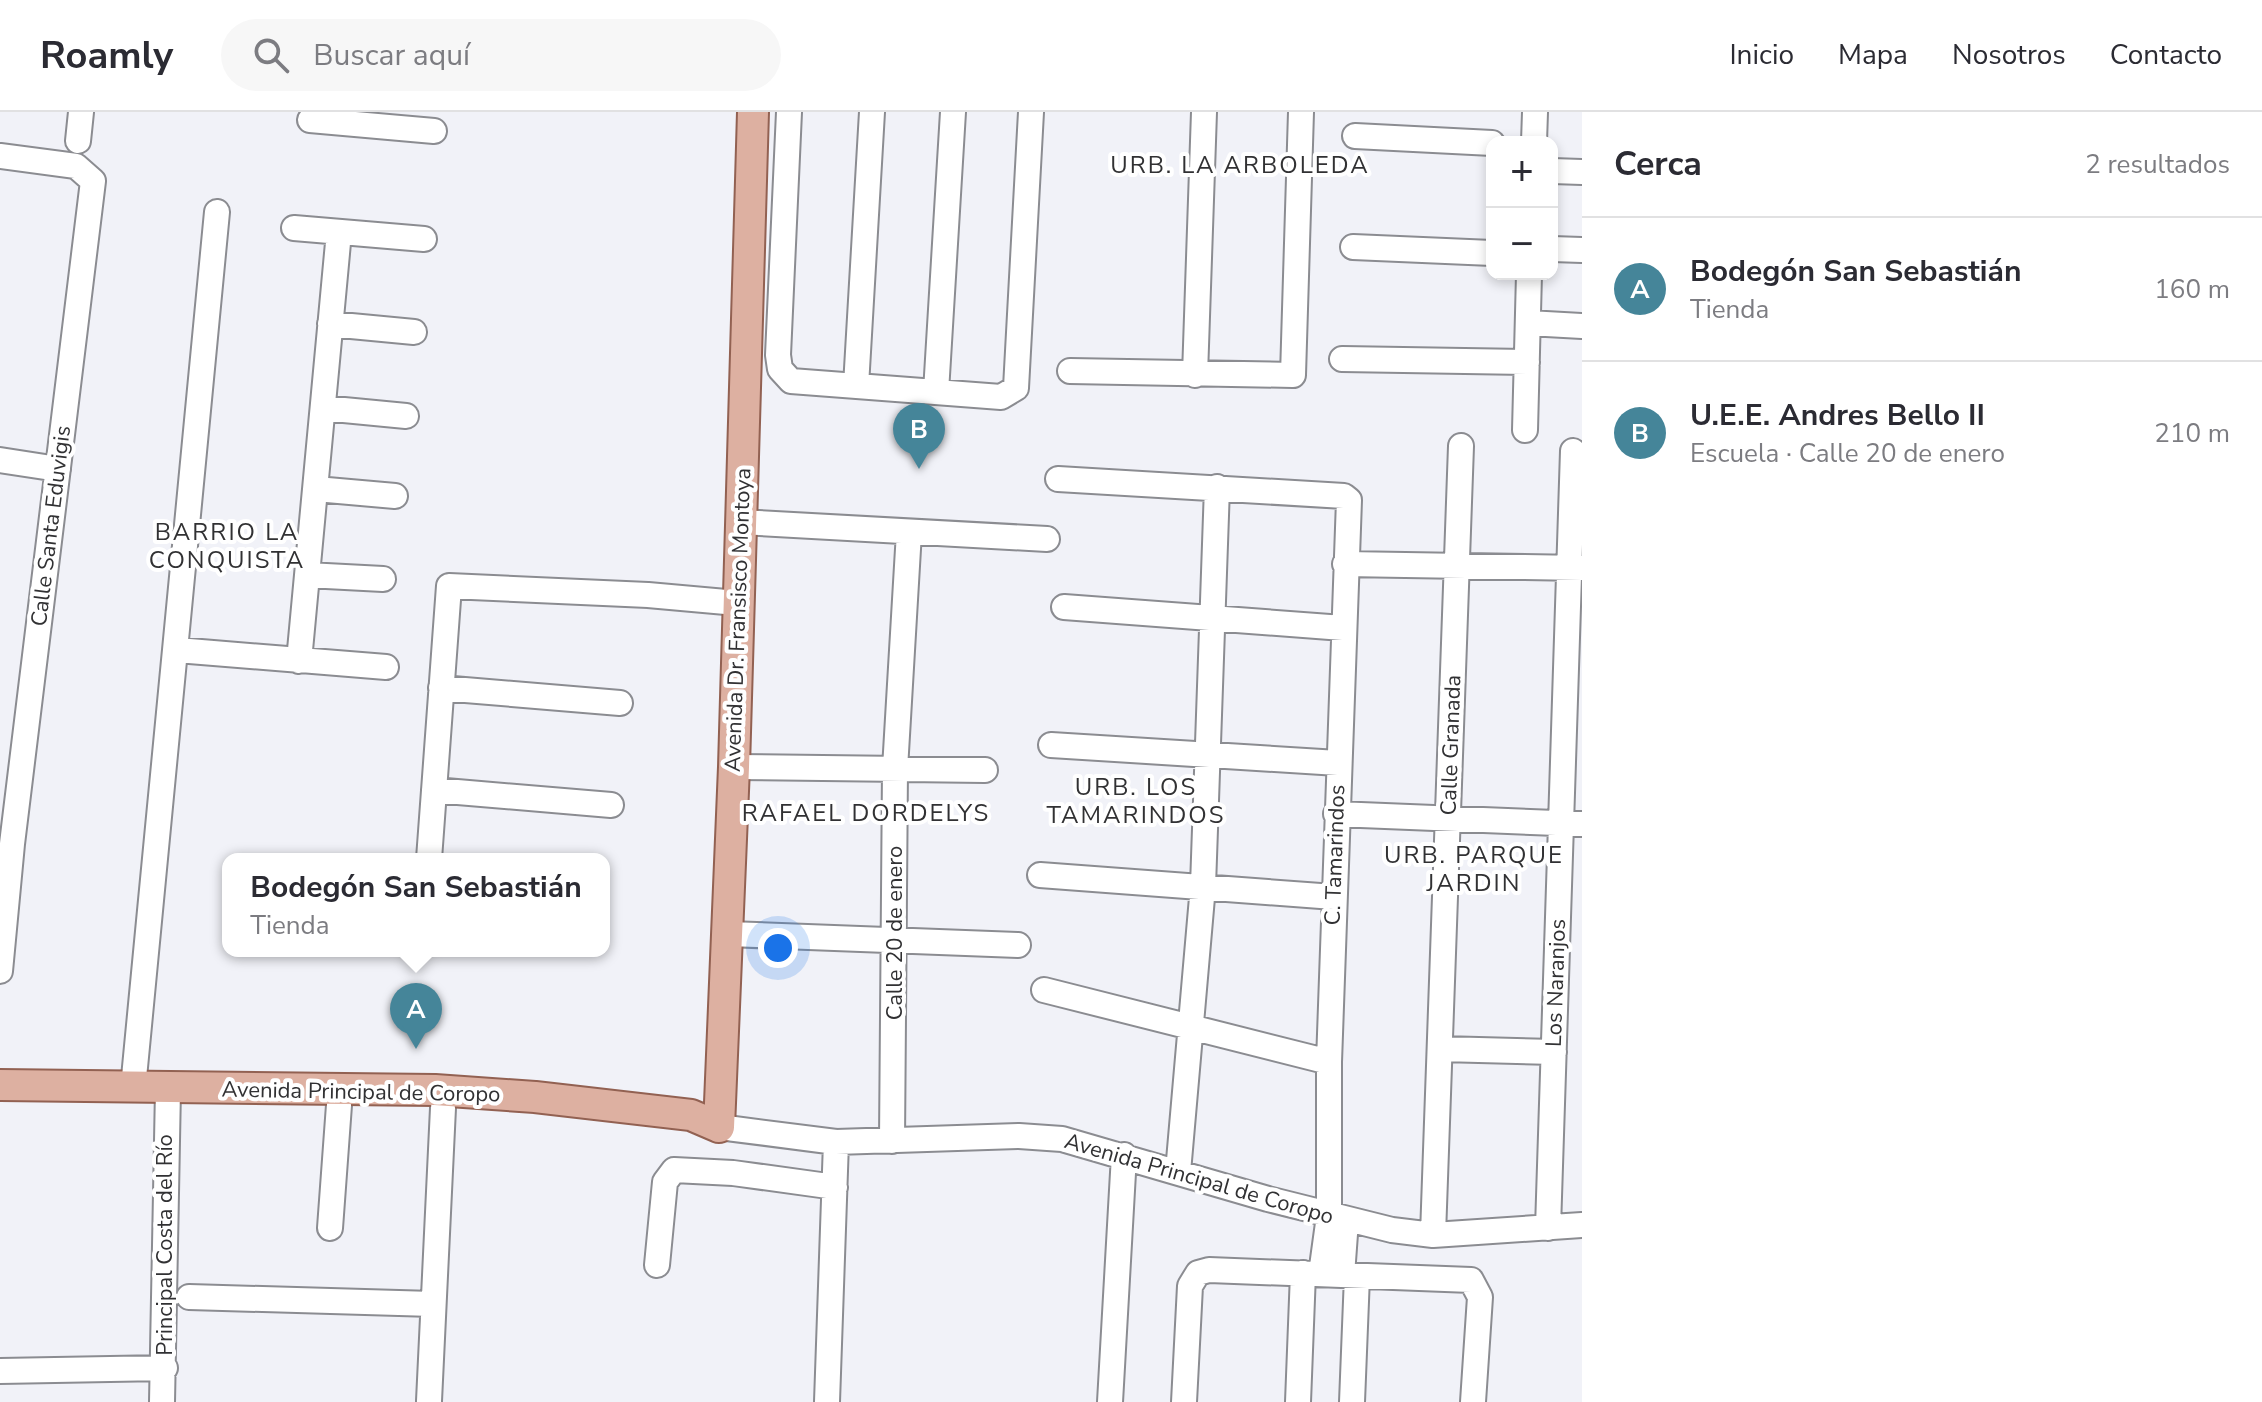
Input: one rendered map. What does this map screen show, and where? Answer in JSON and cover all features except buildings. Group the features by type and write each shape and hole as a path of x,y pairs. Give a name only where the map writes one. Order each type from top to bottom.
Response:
{"main road":[{"name":"Avenida Dr. Fransisco Montoya","path":"719,1127 734,767 753,112"},
{"name":"Avenida Principal de Coropo","path":"0,1085 133,1088 167,1095 443,1108 686,1132 719,1127"},
{"name":"Avenida Principal de Coropo","path":"0,1100 435,1090 535,1097 691,1115 719,1127"}],"street":[{"path":"78,141 81,112"},
{"path":"789,112 779,364 791,381 1001,397 1016,388 1031,112"},
{"path":"856,386 872,112"},
{"path":"936,392 953,112"},
{"path":"1195,375 1204,112"},
{"path":"1070,371 1289,377 1295,371 1301,112"},
{"path":"1534,136 1535,112"},
{"path":"310,120 370,118 434,131"},
{"path":"1355,136 1486,143"},
{"name":"Calle Santa Eduvigis","path":"0,156 76,166 93,181 0,971"},
{"path":"1558,171 1582,172"},
{"path":"133,1088 217,212"},
{"path":"294,228 424,239"},
{"path":"299,661 339,232"},
{"path":"1353,247 1486,253"},
{"path":"1558,249 1582,250"},
{"path":"1525,430 1529,280"},
{"path":"1528,323 1582,326"},
{"path":"330,324 414,332"},
{"path":"1342,359 1527,362"},
{"path":"323,408 406,416"},
{"name":"Calle Granada","path":"1433,1235 1461,446"},
{"name":"Los Naranjos","path":"1548,1228 1554,1052 1571,823 1576,568 1573,451"},
{"path":"0,460 58,469"},
{"path":"1058,479 1217,487 1203,886 1178,1172"},
{"name":"C. Tamarindos","path":"1217,487 1344,496 1349,500 1329,1062 1337,1218 1331,1275"},
{"path":"316,489 395,496"},
{"path":"740,522 1047,539"},
{"name":"Calle 20 de enero","path":"892,1141 895,769 909,532"},
{"path":"1345,564 1576,568"},
{"path":"307,575 383,579"},
{"path":"429,853 449,586 648,595 737,603"},
{"path":"1064,607 1343,628"},
{"path":"177,650 386,667"},
{"path":"441,688 620,703"},
{"path":"1051,745 1338,763"},
{"path":"734,767 985,770"},
{"path":"434,790 611,805"},
{"path":"1336,814 1571,823"},
{"path":"1040,875 1334,897"},
{"path":"728,934 1018,945"},
{"path":"1044,990 1329,1062"},
{"path":"1441,1049 1554,1052"},
{"name":"Principal Costa del Río","path":"162,1402 165,1368 167,1095"},
{"path":"330,1228 339,1105"},
{"path":"429,1401 443,1108"},
{"name":"Avenida Principal de Coropo","path":"719,1127 836,1142 1019,1136 1062,1139 1337,1218 1433,1235 1582,1225"},
{"path":"827,1402 836,1142"},
{"path":"1110,1402 1124,1155"},
{"path":"657,1265 665,1182 674,1170 720,1172 835,1187"},
{"path":"1184,1402 1194,1277 1209,1270 1464,1278 1475,1283 1480,1306 1473,1402"},
{"path":"1298,1402 1331,1275"},
{"path":"1331,1275 1352,1402"},
{"path":"189,1297 433,1304"},
{"path":"0,1371 165,1368"}],"place":[{"name":"U.E.E. Andres Bello II","path":"919,469"},
{"name":"Bodegón San Sebastián","path":"416,1049"}],"district":[{"name":"URB. LA ARBOLEDA","path":"1240,165"},
{"name":"BARRIO LA CONQUISTA","path":"227,546"},
{"name":"URB. LOS TAMARINDOS","path":"1136,801"},
{"name":"RAFAEL DORDELYS","path":"866,813"},
{"name":"URB. PARQUE JARDIN","path":"1474,869"}]}
